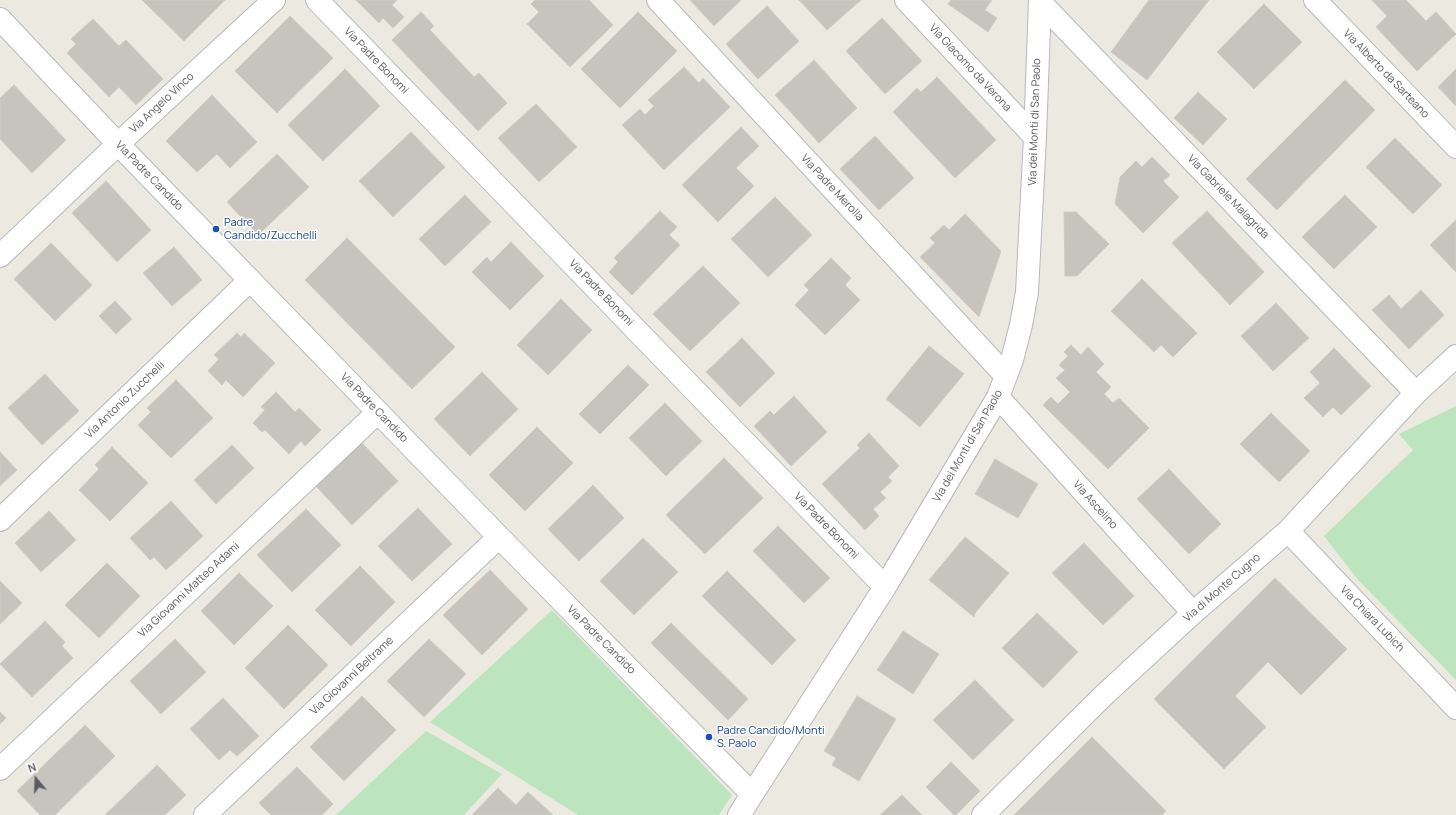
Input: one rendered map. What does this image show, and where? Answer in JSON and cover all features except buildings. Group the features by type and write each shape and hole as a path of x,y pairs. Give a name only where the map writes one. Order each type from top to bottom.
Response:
{"street":[{"name":"Via Angelo Vinco","path":"0,256 118,144 274,0"},
{"name":"Via Padre Bonomi","path":"317,0 885,587"},
{"name":"Via Padre Merolla","path":"658,0 1006,376"},
{"name":"Via Giacomo da Verona","path":"906,0 1035,137"},
{"name":"Via Alberto da Sarteano","path":"1315,0 1456,147"},
{"name":"Via dei Monti di San Paolo","path":"739,815 885,587 998,397 1006,376 1017,343 1027,292 1040,1"},
{"name":"Via Gabriele Malagrida","path":"1040,1 1416,393"},
{"name":"Via Padre Candido","path":"0,19 118,144 499,537 752,794"},
{"name":"Via Antonio Zucchelli","path":"0,520 250,280"},
{"name":"Via di Monte Cugno","path":"983,815 1103,696 1193,613 1288,531 1416,393 1455,358"},
{"name":"Via Ascelino","path":"998,397 1193,613"},
{"name":"Via Giovanni Matteo Adami","path":"0,769 378,412"},
{"name":"Via Chiara Lubich","path":"1288,531 1456,708"},
{"name":"Via Giovanni Beltrame","path":"205,815 499,537"}],"green space":[{"path":"1456,406 1456,680 1359,581 1324,536 1413,450 1399,434"},
{"path":"552,610 732,795 719,815 578,815 430,722"},
{"path":"426,731 502,774 464,815 336,815"}],"place":[{"name":"Padre Candido/Zucchelli","path":"216,229"},
{"name":"Padre Candido/Monti S. Paolo","path":"709,737"}]}
